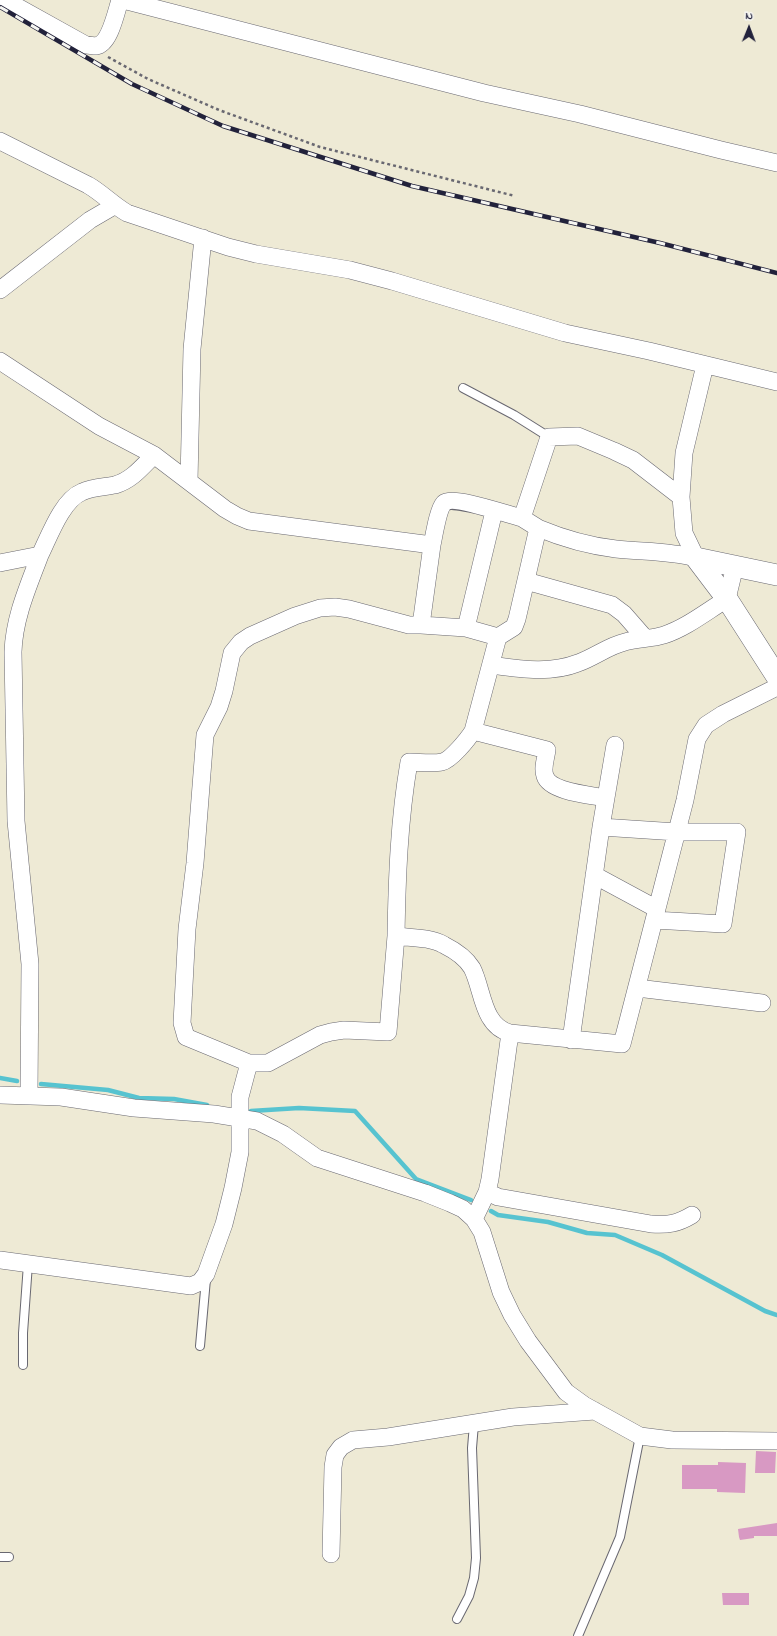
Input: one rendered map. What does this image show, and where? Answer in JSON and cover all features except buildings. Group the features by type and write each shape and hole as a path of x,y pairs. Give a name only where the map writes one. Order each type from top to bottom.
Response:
{"street":[{"path":"5,0 86,45 97,46 105,41 121,0 484,93 580,114 714,149 777,162"},
{"path":"0,141 88,184 100,192 114,206 140,218 228,247 256,254 350,270 565,334 777,382"},
{"path":"0,290 90,220 114,206"},
{"path":"190,480 192,349 203,238"},
{"path":"705,365 684,453 681,496 684,533 696,558 727,599 777,677"},
{"path":"2,366 99,426 154,455 190,480 224,509 249,521 432,545"},
{"path":"522,518 550,437 578,436 614,451 633,460 681,496"},
{"path":"29,1095 30,964 16,821 13,652 14,632 18,615 40,555 70,500 82,492 129,480 154,455"},
{"path":"421,625 432,545 441,509 444,503 455,500 522,518 538,528 552,534 615,549 676,553 777,575"},
{"path":"466,628 494,510"},
{"path":"498,637 466,628 409,625 349,609 335,607 320,608 295,616 250,636 241,642 232,653 219,707 205,735 195,863 187,929 182,1023 186,1037 249,1062 268,1063 320,1035 331,1032 344,1030 388,1032 396,936 400,839 409,762 442,762 448,759 473,731 498,637 514,626 538,528"},
{"path":"0,563 40,555"},
{"path":"491,665 536,670 558,669 578,664 613,646 645,638 663,636 676,631 727,599 735,566"},
{"path":"526,581 612,604 624,614 645,638"},
{"path":"396,936 427,940 443,944 464,958 472,967 492,1021 503,1031 510,1034 622,1044 677,832 697,739 706,725 723,714 777,687"},
{"path":"473,731 548,750 544,769 545,776 549,782 556,787 566,790 606,798"},
{"path":"571,1040 601,826 615,745"},
{"path":"594,875 656,914 723,924 737,832 677,832 601,826"},
{"path":"637,988 762,1003"},
{"path":"474,1219 487,1192 510,1034"},
{"path":"0,1260 191,1286 200,1282 206,1274 224,1224 233,1188 240,1152 240,1097 249,1062"},
{"path":"0,1095 61,1097 134,1108 175,1110 257,1121 268,1125 318,1158 425,1192 463,1210 474,1219 482,1232 501,1292 528,1341 566,1392 595,1411 640,1436 672,1440 777,1441"},
{"path":"487,1192 498,1197 651,1224 669,1225 680,1222 692,1215"},
{"path":"331,1554 333,1467 335,1455 341,1447 353,1440 513,1418 595,1411"}],"lane":[{"path":"463,388 514,415 550,437"},
{"path":"23,1365 23,1333 28,1264"},
{"path":"200,1346 206,1274"},
{"path":"457,1618 469,1596 474,1578 476,1558 472,1448 474,1424"},
{"path":"578,1636 620,1537 640,1436"},
{"path":"0,1557 9,1557"}],"path":[{"path":"86,45 148,79 219,110 320,147 515,196"}],"waterway":[{"path":"0,1078 17,1081"},
{"path":"41,1084 108,1090 139,1098 174,1099 207,1105"},
{"path":"251,1111 299,1108 355,1111 416,1179 471,1200"},
{"path":"491,1211 498,1215 548,1222 587,1233 615,1235 662,1255 765,1311 777,1315"}],"railway":[{"path":"0,7 132,84 223,126 412,186 660,243 777,273"}]}
